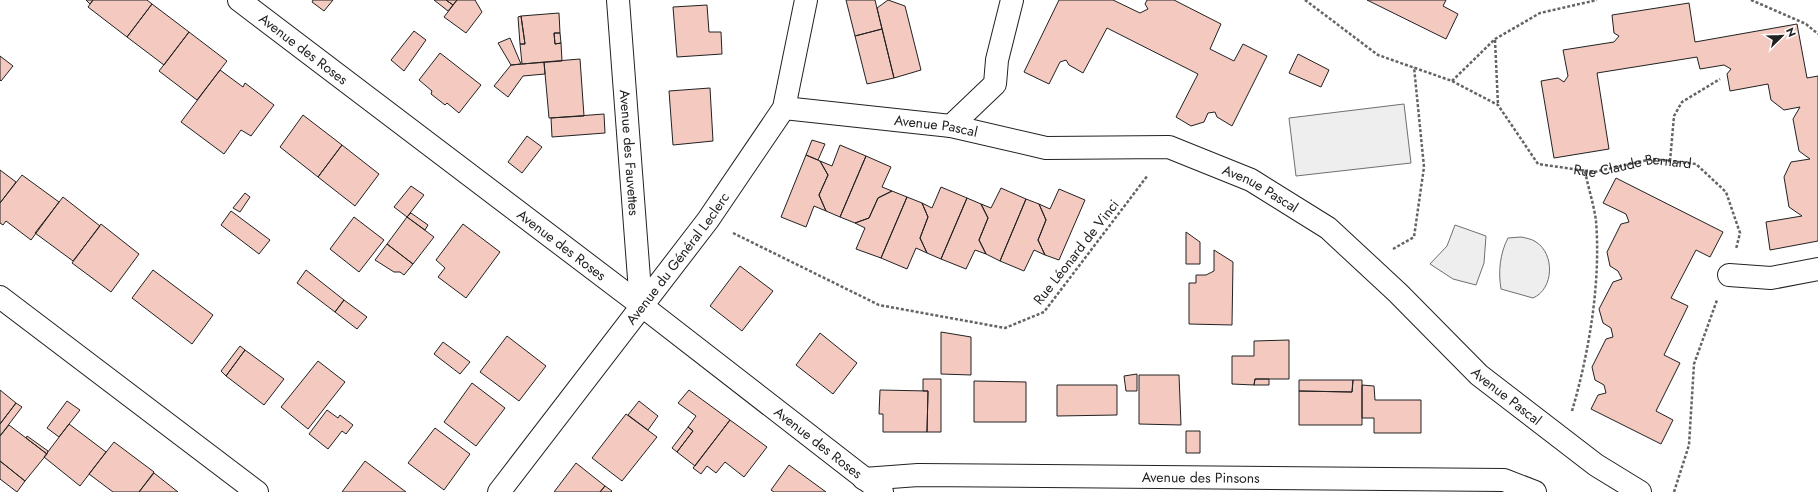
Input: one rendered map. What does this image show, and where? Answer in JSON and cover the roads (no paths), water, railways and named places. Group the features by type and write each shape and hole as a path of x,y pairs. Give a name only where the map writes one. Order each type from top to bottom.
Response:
{"street":[{"name":"Avenue des Roses","path":"239,0 642,304 882,492"},
{"name":"Avenue des Fauvettes","path":"618,0 642,304"},
{"name":"Avenue du Général Leclerc","path":"499,492 708,220 784,108 806,0"},
{"path":"951,126 995,84 997,60 1012,0"},
{"name":"Avenue Pascal","path":"784,108 951,126 1046,148 1169,147 1251,180 1328,228 1367,264 1479,375 1596,465 1640,492"},
{"path":"1729,275 1771,278 1818,269"},
{"path":"0,297 257,492"},
{"name":"Avenue des Pinsons","path":"864,479 918,475 1504,480 1535,492"}]}
